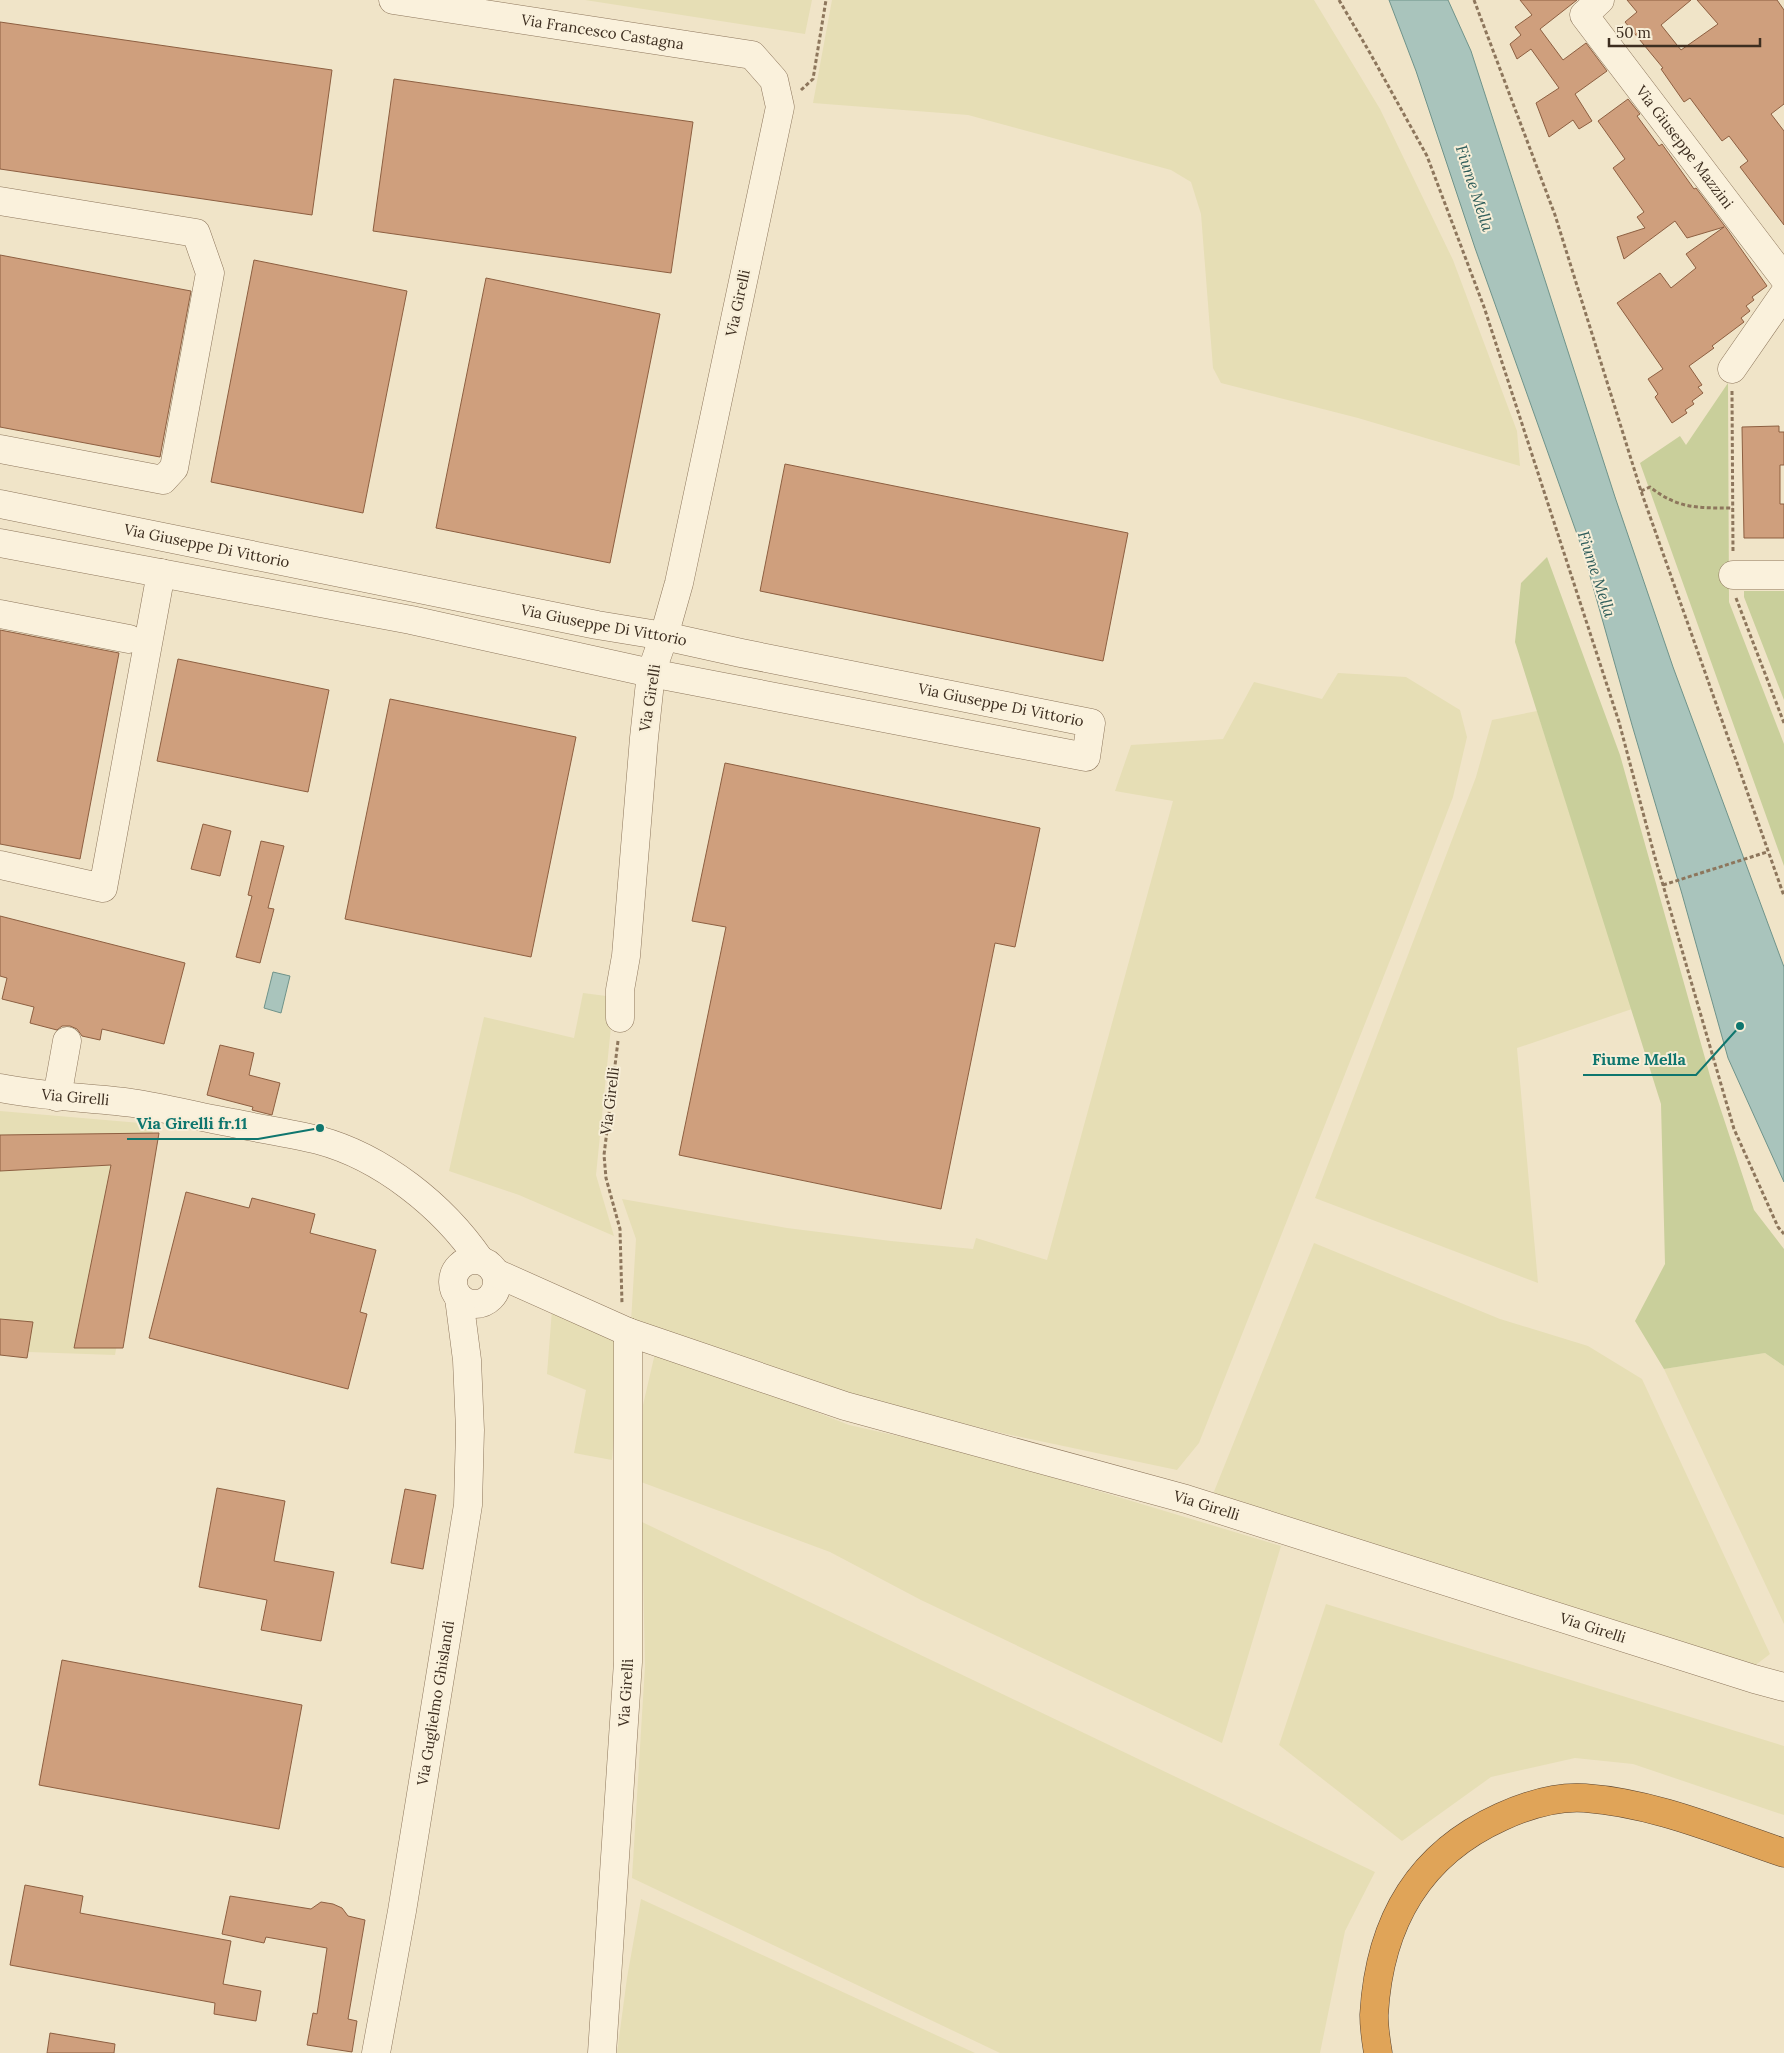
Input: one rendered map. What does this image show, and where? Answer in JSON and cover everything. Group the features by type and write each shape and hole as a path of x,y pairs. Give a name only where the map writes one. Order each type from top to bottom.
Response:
{"highway":[{"path":"1378,2053 1374,2017 1378,1974 1388,1938 1403,1904 1421,1876 1449,1847 1479,1827 1514,1812 1547,1802 1582,1798 1628,1802 1674,1815 1784,1853"}],"street":[{"name":"Via Francesco Castagna","path":"393,0 752,56 774,80 780,107"},
{"name":"Via Giuseppe Mazzini","path":"1585,5 1784,278"},
{"name":"Via Girelli","path":"620,1018 620,990 626,956 651,673 679,583 780,107"},
{"path":"0,201 196,233 210,273 174,468 162,480 0,449"},
{"path":"1732,369 1784,294"},
{"name":"Via Giuseppe Di Vittorio","path":"0,504 1091,723 1086,757 651,673 411,620 0,543"},
{"path":"0,865 103,888 161,573"},
{"path":"1733,575 1784,575"},
{"path":"0,614 129,639"},
{"path":"58,1097 67,1041"},
{"name":"Via Girelli","path":"0,1088 58,1097 132,1103 319,1140 358,1155 407,1183 468,1242 478,1267 628,1332 845,1406 1186,1499 1784,1687"},
{"path":"478,1267 498,1284 494,1294 486,1302 468,1303 459,1298 455,1291 453,1277 478,1267"},
{"name":"Via Guglielmo Ghislandi","path":"377,2050 404,1901 468,1505 470,1430 467,1360 459,1298"},
{"name":"Via Guglielmo Ghislandi","path":"467,1360 486,1302"},
{"name":"Via Girelli","path":"602,2053 628,1662 628,1332"}],"path":[{"path":"780,107 813,79 826,0"},
{"path":"1339,0 1426,156 1484,307 1619,722 1663,885 1734,1129 1778,1227 1784,1234"},
{"path":"1474,0 1555,215 1641,492 1784,896"},
{"path":"1732,369 1733,575 1735,596 1784,723"},
{"path":"1641,492 1650,487 1678,504 1696,508 1733,508"},
{"path":"1663,885 1768,852"},
{"name":"Via Girelli","path":"620,1018 604,1155 606,1178 620,1229 622,1309 628,1332"}],"shaded area":[{"path":"585,0 812,0 805,34"},
{"path":"832,0 1314,0 1380,109 1453,260 1517,431 1520,466 1358,418 1221,383 1213,368 1201,214 1191,182 1171,170 968,115 813,103"},
{"path":"1338,673 1406,677 1460,710 1467,737 1453,797 1404,925 1199,1443 1177,1470 1006,1434 858,1398 631,1322 636,1239 622,1199 787,1228 891,1241 973,1249 976,1238 1047,1260 1173,801 1115,791 1131,745 1223,739 1254,682 1322,699"},
{"path":"1537,711 1632,1009 1517,1048 1538,1283 1315,1198 1476,777 1492,720"},
{"path":"583,993 614,997 596,1175 614,1236 519,1195 449,1171 484,1017 574,1038"},
{"path":"0,1111 152,1124 153,1139 115,1355 0,1351"},
{"path":"1314,1243 1500,1319 1588,1346 1642,1379 1770,1654 1753,1667 1213,1494"},
{"path":"552,1310 622,1343 612,1460 574,1453 586,1390 547,1374"},
{"path":"656,1349 849,1425 969,1452 1281,1546 1222,1743 921,1600 830,1552 641,1482 643,1405"},
{"path":"1765,1353 1784,1366 1784,1624 1664,1369"},
{"path":"642,1522 1375,1872 1345,1931 1320,2053 1000,2053 632,1878 645,1666"},
{"path":"1326,1604 1784,1746 1784,1815 1633,1764 1575,1758 1491,1777 1402,1841 1279,1745"},
{"path":"641,1899 975,2053 617,2053 627,1978"}],"green space":[{"path":"1728,383 1729,602 1784,744 1784,866 1640,463 1680,436 1686,445"},
{"path":"1547,557 1620,755 1712,1083 1754,1210 1784,1249 1784,1366 1765,1353 1664,1369 1635,1321 1665,1264 1661,1104 1515,642 1521,583"},
{"path":"1744,591 1784,591 1784,700 1744,597"}],"water":[{"path":"1389,0 1448,0 1471,51 1615,497 1673,667 1784,967 1784,1182 1728,1058 1583,551 1475,248 1416,71"},
{"path":"273,972 290,976 281,1013 264,1008"}],"building":[{"path":"1520,0 1577,0 1540,29 1563,60 1586,43 1607,71 1575,94 1592,121 1579,129 1573,120 1549,137 1536,103 1559,88 1531,49 1517,59 1510,44 1521,35 1515,27 1532,15"},
{"path":"1627,0 1691,0 1661,25 1681,50 1718,24 1697,0 1777,0 1784,10 1784,104 1771,114 1784,131 1784,225 1740,167 1748,161 1729,136 1722,141 1690,98 1684,102 1661,69 1663,68 1625,22 1637,12"},
{"path":"0,22 332,70 312,215 0,169"},
{"path":"394,79 693,122 671,273 373,231"},
{"path":"1628,99 1640,114 1637,116 1659,146 1662,144 1694,189 1696,188 1767,286 1752,297 1754,300 1746,306 1750,311 1741,318 1744,322 1712,346 1714,348 1689,366 1702,385 1698,387 1703,393 1692,401 1694,404 1685,410 1687,413 1672,423 1655,397 1658,394 1648,379 1663,369 1617,303 1660,273 1671,288 1696,268 1686,254 1724,227 1687,238 1675,221 1624,259 1617,237 1645,228 1637,217 1644,212 1613,168 1625,159 1598,121"},
{"path":"0,255 191,291 160,457 0,427"},
{"path":"254,260 407,291 363,513 211,482"},
{"path":"486,278 660,314 610,563 436,528"},
{"path":"1779,426 1779,432 1784,432 1784,465 1780,465 1780,504 1784,504 1784,538 1744,538 1742,427"},
{"path":"785,464 1128,533 1103,661 760,591"},
{"path":"0,630 119,653 80,859 0,844"},
{"path":"178,659 329,690 308,792 157,761"},
{"path":"390,699 576,737 531,957 345,919"},
{"path":"725,763 1040,828 1015,947 995,943 941,1209 679,1155 726,927 692,921"},
{"path":"203,824 231,831 220,876 191,869"},
{"path":"261,841 284,846 268,908 274,909 260,963 236,957 252,896 248,895"},
{"path":"0,916 185,963 164,1044 102,1029 100,1040 82,1036 77,1029 70,1026 62,1026 57,1030 30,1023 34,1007 2,999 7,978 0,976"},
{"path":"220,1045 254,1053 249,1075 280,1083 272,1115 252,1110 253,1107 207,1095"},
{"path":"159,1133 123,1348 74,1348 111,1165 0,1171 0,1135"},
{"path":"186,1192 249,1208 252,1198 315,1214 310,1233 376,1250 360,1312 367,1314 348,1389 149,1338"},
{"path":"0,1319 33,1322 27,1358 0,1355"},
{"path":"217,1488 285,1501 274,1561 334,1572 321,1641 261,1630 267,1600 199,1587"},
{"path":"405,1489 436,1495 423,1569 391,1563"},
{"path":"62,1660 302,1705 279,1829 39,1785"},
{"path":"25,1885 83,1896 80,1913 231,1941 223,1984 261,1991 256,2021 214,2014 215,2003 10,1965"},
{"path":"230,1896 311,1909 321,1902 333,1904 342,1908 348,1916 365,1920 348,2019 357,2021 352,2052 307,2045 313,2013 317,2014 327,1948 266,1937 264,1943 222,1934"},
{"path":"50,2033 115,2044 114,2053 47,2053"}],"place":[{"name":"Fiume Mella","path":"1740,1026"},
{"name":"Via Girelli fr.11","path":"320,1128"}]}
